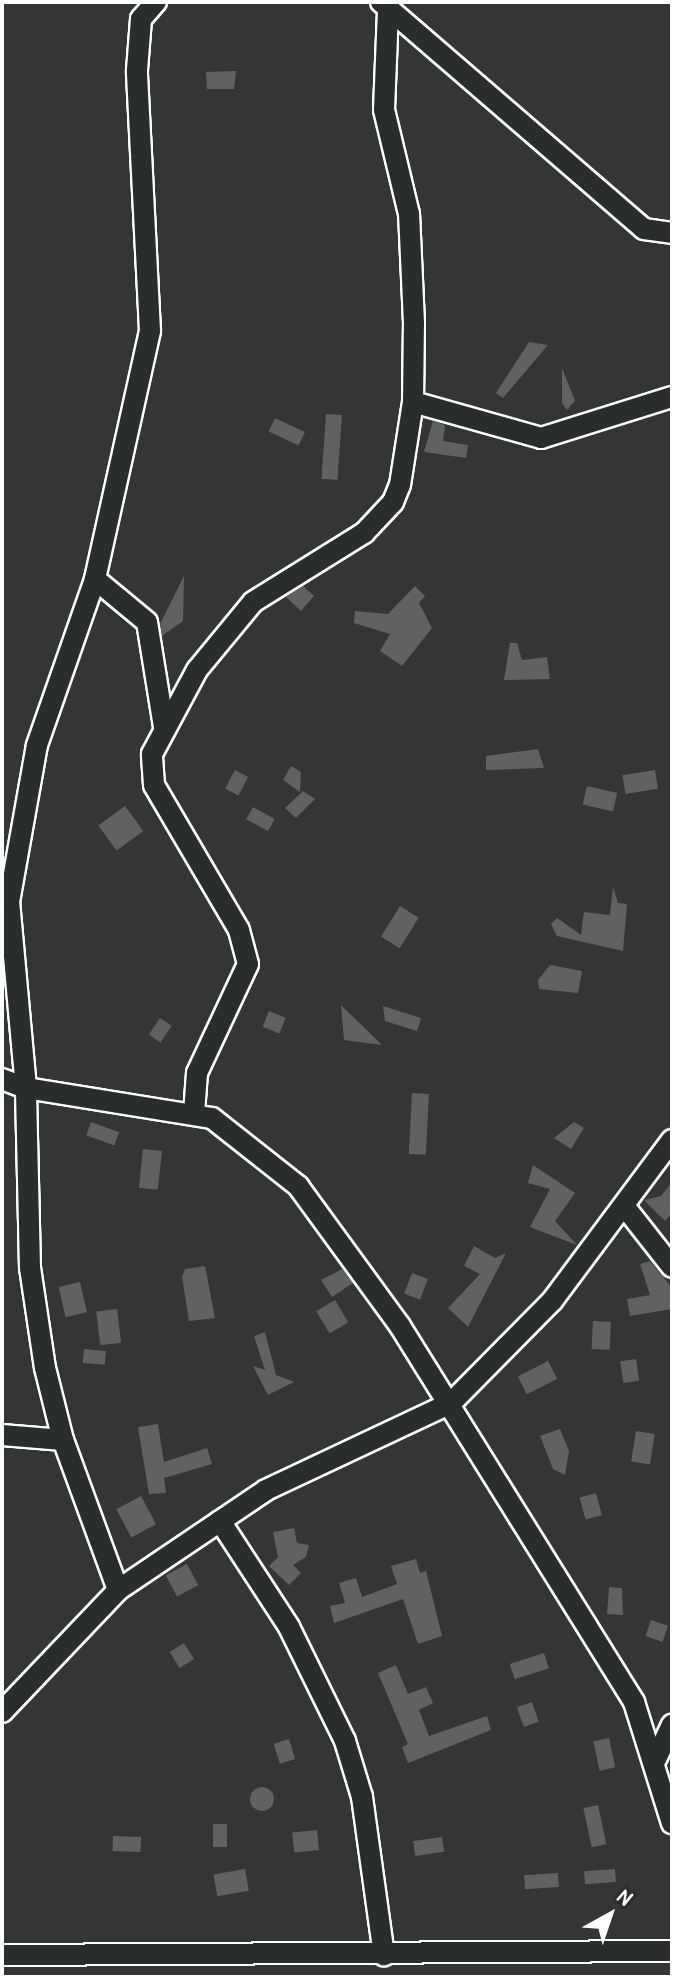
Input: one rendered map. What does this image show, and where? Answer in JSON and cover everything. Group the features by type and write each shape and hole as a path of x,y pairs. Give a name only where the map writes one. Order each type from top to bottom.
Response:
{"street":[{"path":"118,1590 63,1440 30,1268 26,1088 9,902 37,745 95,579 150,331 137,70 141,19 156,2"},
{"path":"384,6 644,229 672,233"},
{"path":"194,1113 197,1073 248,964 239,930 154,785 152,754 197,670 253,602 380,519 400,485 413,402 409,214 384,110 384,6"},
{"path":"413,402 541,438 672,397"},
{"path":"95,579 147,622 164,727"},
{"path":"2,1079 26,1088 194,1113 230,1129 298,1186 451,1403 634,1702 656,1759 672,1823"},
{"path":"2,1712 118,1590 266,1490 451,1403 552,1301 672,1140"},
{"path":"625,1207 672,1267"},
{"path":"2,1435 63,1440"},
{"path":"220,1521 289,1627 345,1741 362,1797 384,1955"},
{"path":"656,1759 672,1725"},
{"path":"2,1955 672,1951"}],"building":[{"path":"236,71 234,89 207,89 206,72"},
{"path":"529,342 548,345 503,398 496,393"},
{"path":"562,368 575,401 567,410 562,403"},
{"path":"326,414 342,415 337,480 321,479"},
{"path":"275,418 305,432 299,446 269,432"},
{"path":"433,421 445,425 443,441 468,445 466,458 424,452"},
{"path":"184,576 183,621 162,636 160,624"},
{"path":"303,586 314,596 301,611 286,597"},
{"path":"415,586 425,596 419,603 432,628 402,666 380,651 390,634 354,623 355,611 388,614"},
{"path":"510,643 517,643 522,660 547,657 550,679 504,680"},
{"path":"538,749 544,768 486,770 486,756"},
{"path":"291,766 301,772 300,792 283,780"},
{"path":"235,770 248,777 238,796 225,789"},
{"path":"655,770 658,789 625,794 622,775"},
{"path":"587,786 617,793 613,811 583,805"},
{"path":"303,791 315,799 296,818 285,808"},
{"path":"125,806 143,831 117,850 98,825"},
{"path":"253,807 275,819 268,831 246,819"},
{"path":"613,887 618,903 627,904 623,951 557,936 551,924 557,918 581,935 584,912 610,915"},
{"path":"400,906 419,918 400,948 381,937"},
{"path":"550,965 582,971 578,993 539,989 538,980"},
{"path":"341,1005 382,1045 344,1040"},
{"path":"383,1006 421,1018 417,1031 385,1021"},
{"path":"269,1011 286,1018 279,1034 263,1027"},
{"path":"160,1018 172,1026 160,1042 149,1035"},
{"path":"412,1093 429,1094 426,1155 409,1154"},
{"path":"91,1122 119,1132 114,1145 86,1135"},
{"path":"574,1122 584,1128 571,1149 554,1138"},
{"path":"143,1149 162,1151 158,1190 139,1188"},
{"path":"533,1165 575,1193 555,1221 577,1245 530,1227 550,1189 528,1183"},
{"path":"672,1182 672,1213 665,1221 644,1200 661,1196"},
{"path":"474,1246 495,1258 506,1253 468,1327 448,1308 480,1274 464,1266"},
{"path":"650,1261 672,1288 672,1309 630,1316 627,1299 650,1295 640,1264"},
{"path":"205,1266 215,1318 189,1321 182,1277 185,1269"},
{"path":"342,1269 353,1283 332,1297 321,1280"},
{"path":"412,1273 428,1279 420,1300 404,1294"},
{"path":"80,1282 87,1312 66,1317 59,1287"},
{"path":"335,1300 348,1322 330,1334 316,1311"},
{"path":"117,1309 121,1343 100,1345 96,1312"},
{"path":"593,1321 611,1322 610,1350 592,1349"},
{"path":"265,1332 276,1375 294,1382 268,1395 253,1366 265,1370 254,1336"},
{"path":"84,1349 106,1351 105,1365 83,1363"},
{"path":"636,1359 639,1381 623,1383 620,1361"},
{"path":"548,1361 557,1379 527,1394 518,1376"},
{"path":"158,1424 164,1462 207,1448 212,1464 164,1478 166,1493 149,1494 138,1427"},
{"path":"560,1429 569,1451 565,1475 553,1469 540,1436"},
{"path":"636,1431 655,1434 650,1465 631,1462"},
{"path":"596,1493 602,1515 586,1520 580,1497"},
{"path":"141,1496 156,1524 131,1537 116,1509"},
{"path":"294,1528 297,1543 309,1545 306,1557 293,1565 301,1573 289,1585 269,1566 278,1557 273,1532"},
{"path":"416,1559 420,1573 426,1571 442,1636 418,1644 403,1599 334,1623 330,1606 345,1603 339,1583 356,1578 362,1597 397,1584 391,1566"},
{"path":"187,1564 198,1585 177,1596 166,1575"},
{"path":"609,1587 622,1588 623,1615 607,1614"},
{"path":"651,1620 668,1626 662,1642 645,1636"},
{"path":"184,1643 194,1659 180,1668 170,1652"},
{"path":"544,1653 549,1668 515,1679 510,1664"},
{"path":"396,1665 408,1694 426,1687 433,1703 419,1710 429,1736 487,1716 491,1730 408,1763 402,1747 408,1744 378,1673"},
{"path":"532,1702 539,1722 524,1727 517,1707"},
{"path":"609,1738 615,1767 600,1771 593,1741"},
{"path":"289,1739 295,1759 280,1764 274,1744"},
{"path":"262,1787 273,1794 274,1799 267,1810 262,1811 251,1804 250,1799 257,1788"},
{"path":"598,1805 606,1844 592,1847 583,1808"},
{"path":"213,1824 227,1824 227,1847 213,1847"},
{"path":"317,1830 319,1850 294,1853 292,1833"},
{"path":"113,1836 141,1837 140,1852 112,1851"},
{"path":"442,1837 444,1852 415,1856 413,1841"},
{"path":"245,1869 249,1891 217,1896 213,1875"},
{"path":"615,1869 616,1882 585,1884 584,1871"},
{"path":"558,1873 559,1887 525,1889 524,1875"}]}
